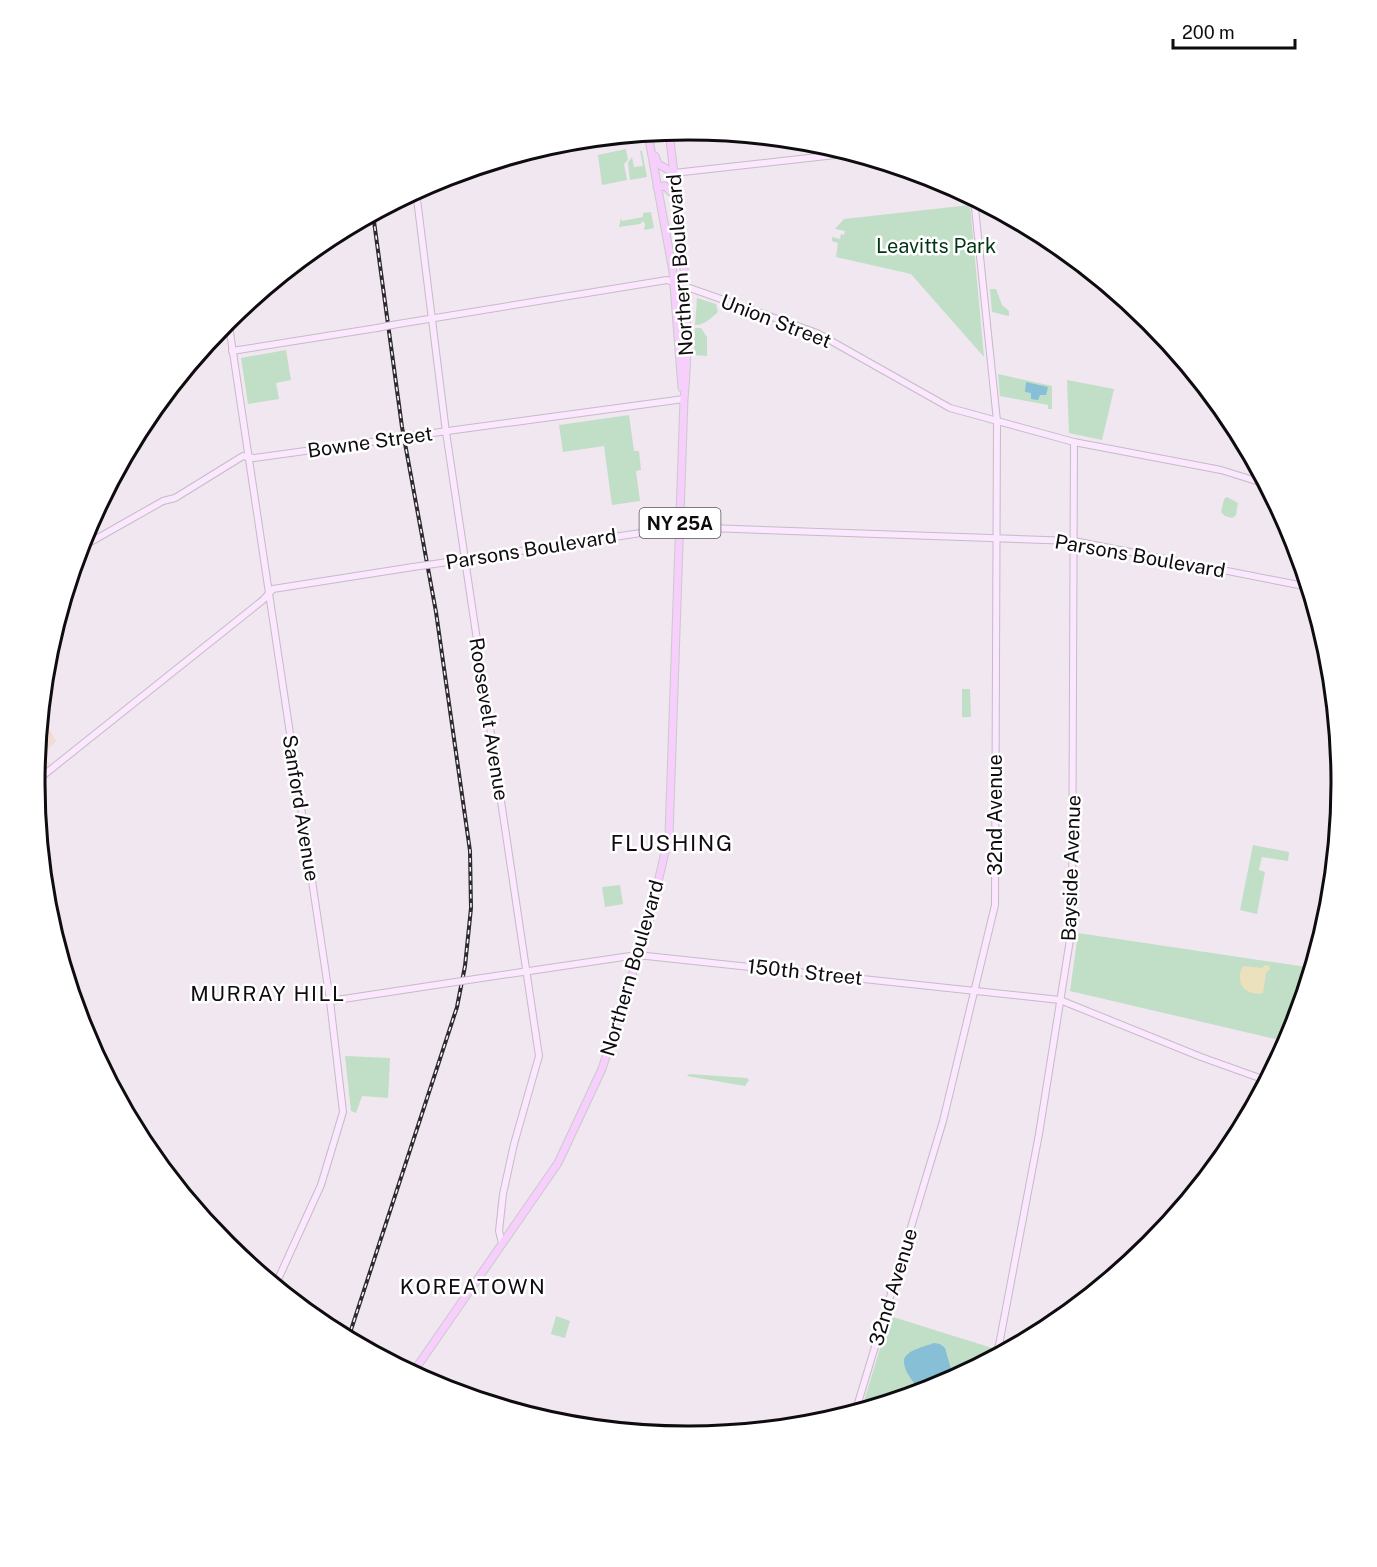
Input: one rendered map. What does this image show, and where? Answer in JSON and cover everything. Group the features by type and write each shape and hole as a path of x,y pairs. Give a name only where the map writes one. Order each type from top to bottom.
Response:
{"main road":[{"name":"Northern Boulevard","path":"417,1367 558,1163 602,1069 648,925 669,835 684,399 687,369 685,287 670,140"},
{"name":"Northern Boulevard","path":"649,141 673,272 684,399"},
{"path":"650,147 653,148 656,162 674,173"},
{"path":"663,168 672,156"},
{"path":"657,187 665,186 676,197"}],"street":[{"path":"674,173 829,156"},
{"name":"Roosevelt Avenue","path":"417,200 446,432 539,1056 514,1144 503,1197 499,1231 502,1243"},
{"name":"32nd Avenue","path":"858,1404 944,1121 995,905 997,421 975,207"},
{"name":"Union Street","path":"232,351 667,280 817,333 950,408 1074,442 1221,470 1256,481"},
{"name":"Sanford Avenue","path":"230,332 330,1001 343,1112 321,1185 278,1279"},
{"name":"Bowne Street","path":"93,541 163,501 175,498 243,456 254,458 684,399"},
{"name":"Bayside Avenue","path":"998,1347 1020,1235 1072,927 1074,442"},
{"name":"Parsons Boulevard","path":"45,774 273,589 465,559 680,528 1074,541 1301,585"},
{"name":"150th Street","path":"330,1001 639,955 1060,1000 1260,1078"}],"shaded area":[{"path":"48,726 56,741 46,751"}],"green space":[{"path":"626,149 628,160 624,164 627,180 602,185 598,155"},
{"path":"640,151 642,151 647,177 630,180 628,163 632,157 634,167 643,166"},
{"name":"Leavitts Park","path":"970,205 984,357 911,274 836,257 838,243 832,241 832,237 840,239 841,234 844,235 845,231 835,229 844,219"},
{"path":"651,212 654,228 644,230 643,221 640,224 619,227 621,218 622,221 643,217 643,213"},
{"path":"990,289 996,289 1002,305 1009,311 1009,316 992,312"},
{"path":"697,298 716,304 718,312 705,322 695,325"},
{"path":"695,328 701,328 707,337 707,356 694,355"},
{"path":"286,350 291,380 276,383 279,399 248,404 241,358"},
{"path":"998,374 1052,386 1052,409 1048,409 1048,405 1000,396"},
{"path":"1067,380 1114,389 1102,440 1069,433"},
{"path":"629,415 634,451 639,451 641,470 636,471 640,501 612,505 604,446 563,452 559,425"},
{"path":"1227,497 1238,503 1236,515 1232,518 1221,512 1224,499"},
{"path":"962,689 970,689 971,717 962,717"},
{"path":"1253,845 1289,852 1288,861 1262,857 1259,870 1265,872 1257,914 1240,910"},
{"path":"620,885 623,904 605,907 602,887"},
{"path":"1078,933 1305,967 1279,1040 1070,991"},
{"path":"345,1056 390,1058 388,1098 362,1096 356,1113 351,1111"},
{"path":"689,1074 749,1080 745,1086 687,1076"},
{"path":"556,1316 570,1321 565,1338 551,1334"},
{"path":"893,1317 992,1348 990,1352 973,1361 935,1378 864,1402 889,1319"}],"sand":[{"path":"1265,965 1270,969 1266,973 1263,993 1251,993 1246,990 1240,978 1243,966 1262,968"}],"water":[{"path":"1026,382 1048,387 1046,395 1040,395 1038,400 1031,399 1031,393 1025,392"},
{"path":"934,1343 940,1344 945,1348 951,1371 915,1385 904,1364 906,1356"}],"railway":[{"path":"351,1331 457,1007 465,966 471,908 470,851 436,612 402,427 374,222"}],"district":[{"name":"FLUSHING","path":"672,843"},
{"name":"MURRAY HILL","path":"268,993"},
{"name":"KOREATOWN","path":"473,1286"}]}
